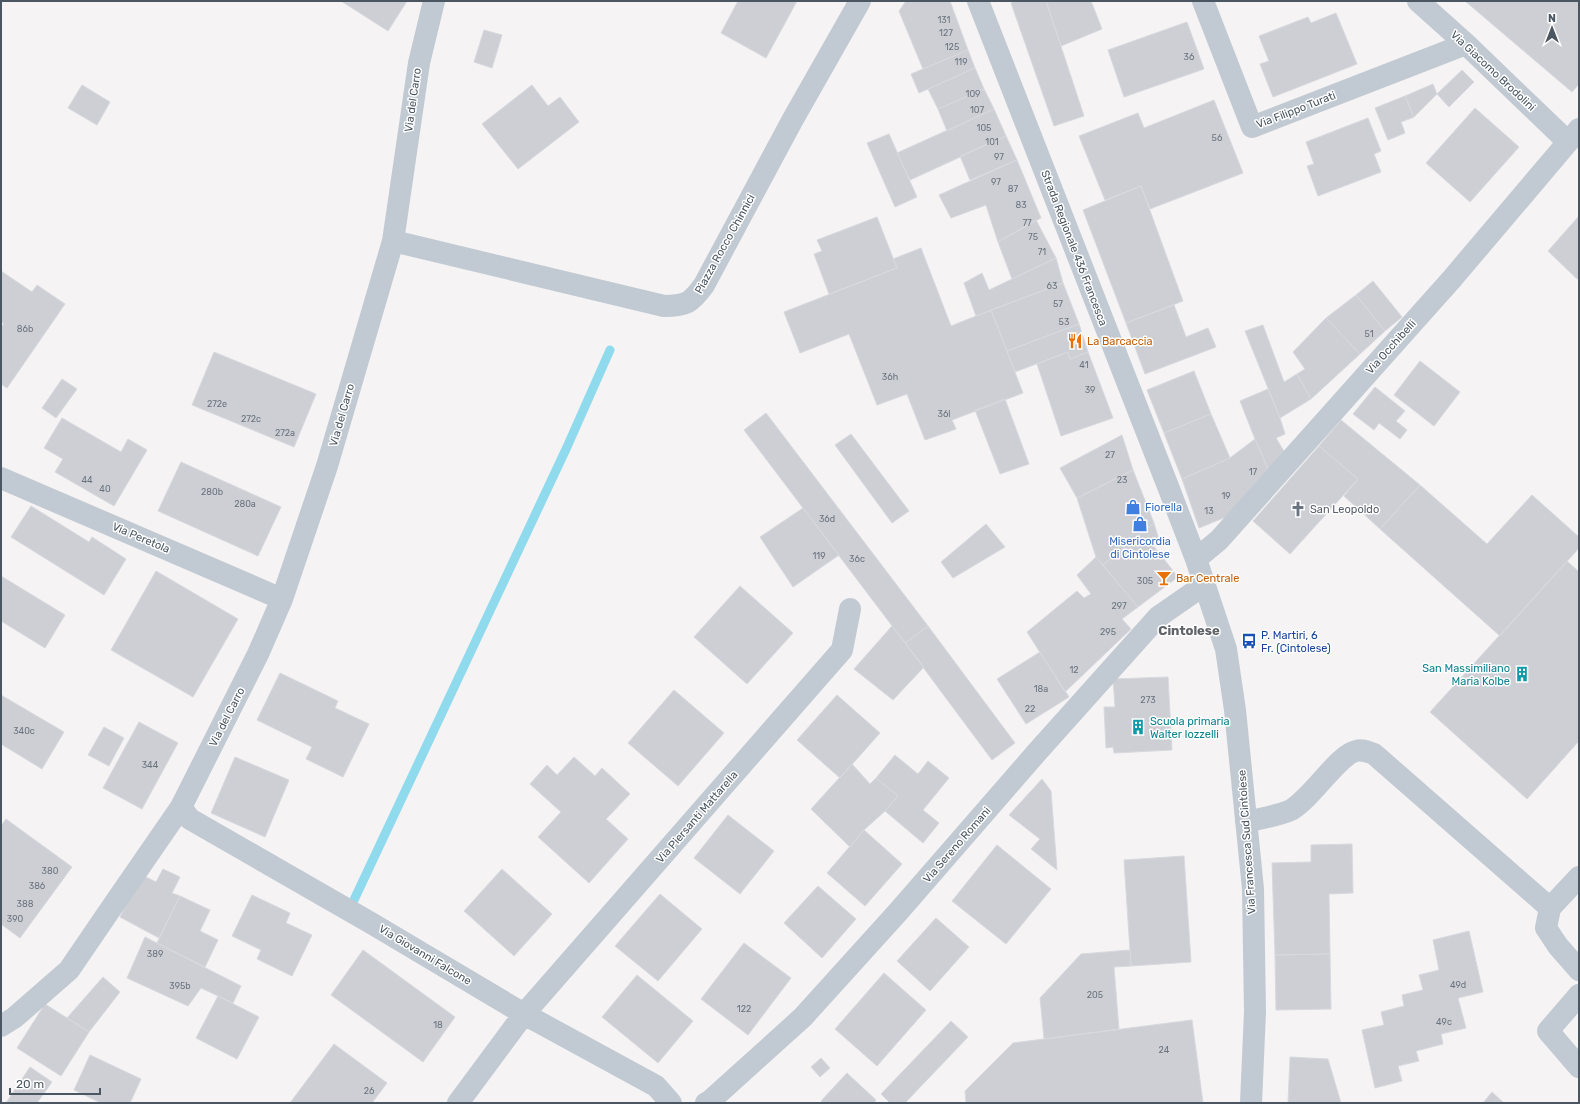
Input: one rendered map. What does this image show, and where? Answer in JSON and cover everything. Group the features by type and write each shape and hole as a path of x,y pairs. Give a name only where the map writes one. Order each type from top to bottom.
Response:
{"street":[{"name":"Via del Carro","path":"1,1026 14,1018 69,970 181,806 258,654 282,599 327,466 393,240 419,63 434,1"},
{"name":"Piazza Rocco Chinnici","path":"393,240 664,306 688,304 704,285 793,119 860,1"},
{"name":"Strada Regionale 436 Francesca","path":"978,1 1196,559 1204,585"},
{"name":"Via Filippo Turati","path":"1204,1 1252,127 1466,44"},
{"name":"Via Giacomo Brodolini","path":"1418,1 1466,44 1574,135"},
{"name":"Via Occhibelli","path":"1196,559 1219,540 1451,280 1574,135"},
{"name":"Via Peretola","path":"1,478 282,599"},
{"name":"Via Francesca Sud Cintolese","path":"1204,585 1226,649 1235,710 1253,889 1256,1012 1251,1103"},
{"name":"Via Sereno Romani","path":"706,1103 803,1017 898,912 1038,751 1158,617 1204,585"},
{"name":"Via Piersanti Mattarella","path":"458,1103 524,1014 842,650 850,609"},
{"path":"1246,822 1290,810 1307,798 1346,755 1364,750 1374,754 1550,908"},
{"name":"Via Giovanni Falcone","path":"181,806 190,819 371,923 524,1014 656,1086 671,1103"},
{"path":"1579,877 1550,908 1546,928 1558,946 1579,970"},
{"path":"1579,995 1548,1031 1579,1067"}],"building":[{"path":"341,1 407,1 388,31"},
{"path":"738,1 797,1 766,58 721,33"},
{"path":"906,1 950,1 968,50 923,69 899,11"},
{"path":"1015,1 1046,1 1084,116 1054,126 1011,3"},
{"path":"1046,1 1091,1 1102,29 1061,46"},
{"path":"1465,1 1579,1 1579,84 1572,92"},
{"path":"1336,13 1357,64 1273,97 1260,64 1269,61 1259,36 1308,17 1311,23"},
{"path":"1187,22 1204,69 1124,97 1108,50"},
{"path":"484,30 502,35 492,68 474,62"},
{"path":"968,50 975,68 919,93 911,74"},
{"path":"975,68 984,89 938,109 928,89"},
{"path":"1462,70 1474,82 1449,107 1437,94"},
{"path":"1433,84 1437,94 1414,117 1405,96"},
{"path":"82,85 110,102 97,125 68,108"},
{"path":"532,85 548,106 560,97 579,122 518,169 482,124"},
{"path":"984,89 994,109 947,131 938,109"},
{"path":"1405,96 1414,117 1401,122 1405,133 1388,140 1375,108"},
{"path":"1214,100 1243,173 1150,209 1141,186 1105,200 1079,136 1138,113 1144,128"},
{"path":"1475,108 1519,147 1470,202 1426,163"},
{"path":"994,109 1006,136 910,180 897,153"},
{"path":"1368,118 1381,151 1374,154 1381,172 1318,196 1307,166 1314,164 1306,142"},
{"path":"889,134 917,197 895,207 867,143"},
{"path":"1006,136 1017,160 970,180 960,156"},
{"path":"1017,160 1041,218 998,242 986,205 951,218 939,195"},
{"path":"1141,186 1183,301 1126,323 1083,210"},
{"path":"1579,216 1579,278 1577,279 1548,251"},
{"path":"877,217 897,268 829,294 814,254 822,251 817,240"},
{"path":"1036,220 1056,258 1012,279 998,242"},
{"path":"921,248 951,326 991,310 1023,393 952,420 956,429 925,440 907,394 877,405 849,334 800,353 784,312 897,268 893,259"},
{"path":"1056,258 1063,283 976,316 964,283 982,273 989,290"},
{"path":"1,271 32,292 37,285 65,304 7,388 1,384 1,327 4,324 1,322"},
{"path":"1373,281 1402,317 1385,331 1356,295"},
{"path":"1063,283 1079,324 1007,351 991,310"},
{"path":"1356,295 1385,331 1360,354 1326,318"},
{"path":"1174,305 1186,337 1208,328 1216,347 1145,374 1126,323"},
{"path":"1326,318 1360,354 1311,399 1297,374 1305,369 1293,352"},
{"path":"1079,324 1088,352 1070,359 1068,352 1015,372 1007,351"},
{"path":"1263,325 1284,382 1297,374 1311,399 1280,418 1245,331"},
{"path":"214,352 316,394 294,447 192,405"},
{"path":"1068,352 1070,359 1088,352 1113,418 1061,436 1037,364"},
{"path":"1420,361 1460,392 1434,426 1394,395"},
{"path":"1194,371 1211,414 1164,433 1147,390"},
{"path":"62,379 77,389 56,418 42,408"},
{"path":"1375,387 1405,411 1396,421 1407,430 1400,439 1379,423 1374,430 1353,414"},
{"path":"1268,389 1285,434 1276,438 1285,453 1268,469 1240,401"},
{"path":"1005,399 1029,464 1000,474 975,410"},
{"path":"766,413 928,626 905,643 744,430"},
{"path":"1211,414 1230,458 1182,479 1164,433"},
{"path":"62,418 121,452 128,439 147,450 114,506 55,472 63,459 44,448"},
{"path":"1341,420 1420,485 1380,529 1344,496 1358,479 1319,446"},
{"path":"851,434 909,511 892,523 835,445"},
{"path":"1122,435 1133,470 1077,498 1060,468"},
{"path":"1255,439 1268,469 1226,517 1199,528 1182,479 1230,458"},
{"name":"San Leopoldo","path":"1319,446 1358,479 1290,554 1253,521"},
{"path":"181,462 281,507 258,556 158,511"},
{"path":"1133,470 1154,523 1103,565 1096,557 1077,498"},
{"path":"1420,485 1487,544 1532,495 1579,537 1579,548 1500,636 1380,529"},
{"path":"31,506 89,542 92,537 126,559 104,595 11,537"},
{"path":"803,508 839,555 793,587 760,537"},
{"path":"1154,523 1159,540 1152,544 1178,577 1138,607 1103,565"},
{"path":"986,524 1005,547 953,578 941,562"},
{"path":"1096,557 1138,607 1122,619 1131,629 1065,692 1027,632 1077,591 1084,598 1091,594 1077,575"},
{"name":"San Massimiliano Maria Kolbe","path":"1567,561 1579,572 1579,741 1527,799 1430,712"},
{"path":"156,571 238,619 193,697 111,650"},
{"path":"1,576 65,615 45,648 1,621"},
{"path":"740,586 793,633 747,684 694,637"},
{"path":"892,626 924,667 893,700 854,669"},
{"path":"928,626 1015,743 992,760 905,643"},
{"path":"1040,652 1069,697 1026,724 997,679"},
{"path":"280,673 338,701 335,708 369,724 343,777 306,759 312,747 257,720"},
{"name":"Scuola primaria Walter Iozzelli","path":"1168,677 1172,750 1114,753 1113,747 1106,748 1104,707 1115,707 1113,679"},
{"path":"674,690 724,733 678,786 628,743"},
{"path":"1,695 64,732 42,769 1,744"},
{"path":"837,695 880,733 840,778 797,740"},
{"path":"139,722 178,743 142,809 103,788"},
{"path":"104,727 124,738 109,766 88,755"},
{"path":"895,755 918,774 928,761 949,778 923,810 939,823 923,843 885,811 898,796 876,778"},
{"path":"235,757 289,780 265,837 211,813"},
{"path":"574,757 595,776 602,768 630,794 606,819 628,839 589,883 538,837 561,812 530,784 547,765 557,775"},
{"path":"852,764 870,784 876,778 898,796 885,811 864,830 850,847 811,809"},
{"path":"1042,779 1051,791 1057,870 1031,849 1040,839 1009,815"},
{"path":"728,815 774,851 740,894 694,858"},
{"path":"6,819 72,867 20,938 1,924 1,826"},
{"path":"864,830 902,864 865,906 827,873"},
{"path":"1352,844 1353,893 1329,894 1330,954 1275,955 1272,863 1311,862 1311,845"},
{"path":"997,845 1051,889 1006,944 952,901"},
{"path":"1184,856 1191,962 1131,966 1124,860"},
{"path":"163,869 180,877 172,893 180,896 159,938 120,917 142,875 156,882"},
{"path":"502,869 552,914 514,956 464,911"},
{"path":"818,886 856,919 822,958 784,923"},
{"path":"660,894 702,929 658,981 615,946"},
{"path":"252,895 290,913 286,923 312,935 292,976 257,959 261,950 232,936"},
{"path":"180,896 210,910 200,931 218,940 205,967 157,943"},
{"path":"936,918 969,947 930,991 897,961"},
{"path":"1469,931 1483,992 1458,998 1466,1028 1441,1034 1443,1044 1416,1051 1419,1061 1398,1066 1402,1081 1375,1088 1362,1030 1384,1025 1381,1012 1404,1006 1402,995 1423,990 1419,975 1439,970 1433,940"},
{"path":"145,937 241,986 233,1003 201,988 188,1006 127,978"},
{"path":"744,943 791,978 748,1035 701,999"},
{"path":"363,950 455,1017 423,1062 331,995"},
{"path":"1130,950 1131,966 1114,967 1119,1029 1044,1039 1040,998 1081,954"},
{"path":"1330,954 1331,1009 1276,1010 1275,955"},
{"path":"884,973 926,1010 877,1066 835,1029"},
{"path":"637,975 693,1021 658,1063 602,1017"},
{"path":"103,977 120,992 89,1032 67,1018"},
{"path":"218,996 259,1017 237,1059 196,1038"},
{"path":"45,1004 89,1032 61,1076 17,1048"},
{"path":"1192,1020 1203,1103 966,1103 965,1091 1013,1043"},
{"path":"951,1021 968,1037 905,1103 890,1103 881,1094"},
{"path":"334,1044 387,1083 372,1103 290,1103"},
{"path":"90,1055 141,1079 130,1103 101,1103 74,1090"},
{"path":"1290,1057 1328,1059 1341,1103 1288,1103"},
{"path":"821,1058 830,1068 820,1077 811,1067"},
{"path":"30,1067 52,1082 37,1103 6,1103"},
{"path":"847,1073 876,1100 874,1103 822,1103 821,1101"},
{"path":"1492,1092 1504,1103 1483,1103"}],"waterway":[{"path":"354,900 567,447 610,350"}],"place":[{"name":"La Barcaccia","path":"1075,341"},
{"name":"Fiorella","path":"1133,507"},
{"name":"San Leopoldo","path":"1298,509"},
{"name":"Misericordia di Cintolese","path":"1140,524"},
{"name":"Bar Centrale","path":"1164,578"},
{"name":"P. Martiri, 6 Fr. (Cintolese)","path":"1249,641"},
{"name":"San Massimiliano Maria Kolbe","path":"1522,674"},
{"name":"Scuola primaria Walter Iozzelli","path":"1138,727"}],"district":[{"name":"Cintolese","path":"1189,630"}]}
